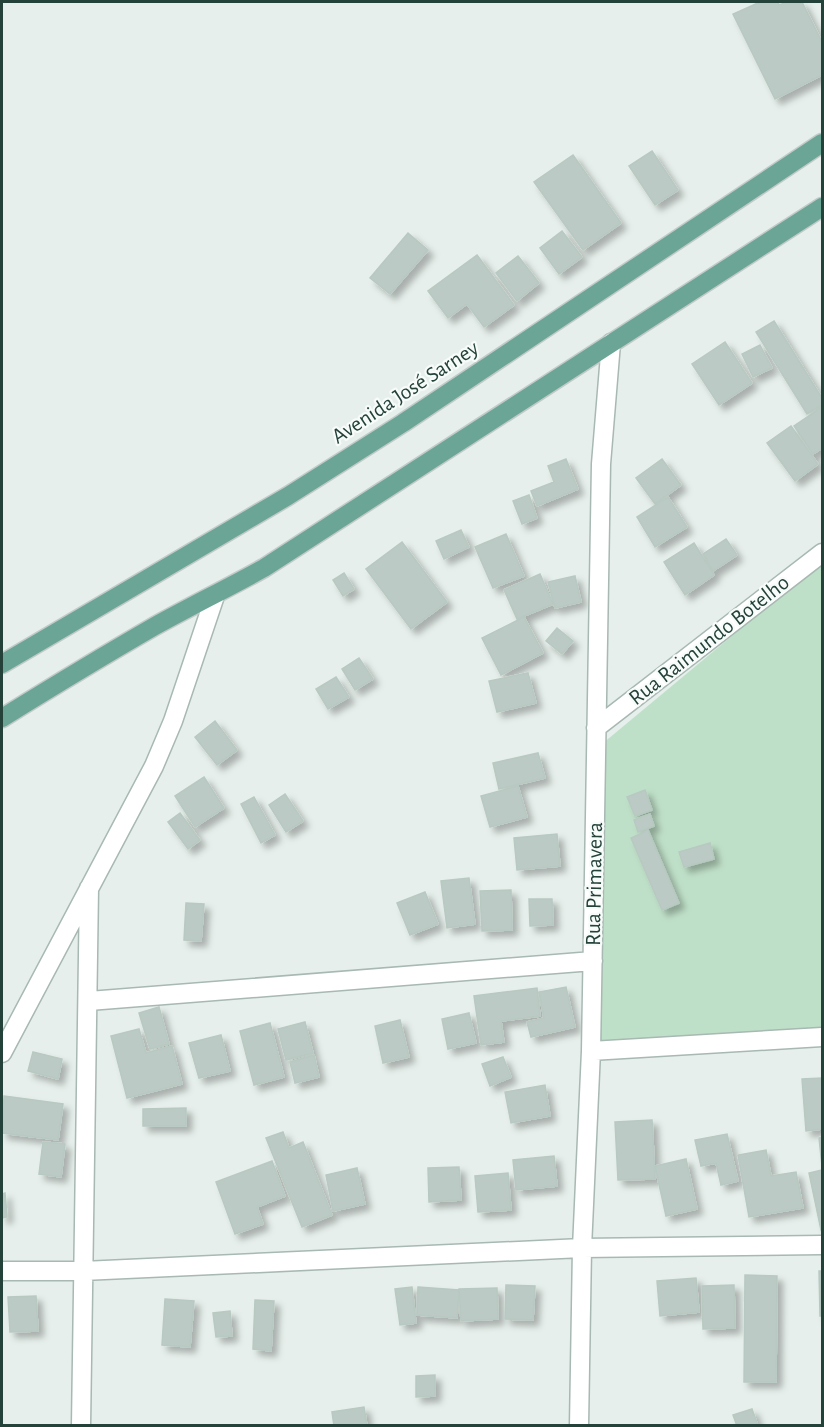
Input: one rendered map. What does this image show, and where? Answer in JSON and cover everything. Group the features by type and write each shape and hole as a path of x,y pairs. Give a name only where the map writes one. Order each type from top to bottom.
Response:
{"main road":[{"name":"Avenida José Sarney","path":"2,664 288,496 393,429 822,143"},
{"path":"2,718 158,624 215,596 264,568 822,207"}],"street":[{"name":"Rua Primavera","path":"579,1425 582,1248 591,1051 601,464 611,343"},
{"name":"Rua Raimundo Botelho","path":"596,728 822,553"},
{"path":"2,1053 154,766 173,721 215,596"},
{"path":"81,1425 89,888"},
{"path":"89,1001 592,961"},
{"path":"591,1051 822,1037"},
{"path":"2,1272 83,1271 582,1248 822,1245"}],"green space":[{"path":"822,561 822,1037 591,1051 596,749"}],"building":[{"path":"760,2 778,2 779,5 787,2 802,2 822,42 822,75 775,99 733,14"},
{"path":"652,151 678,190 655,205 629,166"},
{"path":"573,155 621,223 583,250 534,182"},
{"path":"562,231 582,257 559,274 540,248"},
{"path":"408,233 428,250 390,294 370,278"},
{"path":"477,255 514,305 484,327 467,304 448,318 428,291"},
{"path":"518,256 539,283 517,301 496,273"},
{"path":"774,321 822,398 822,405 807,414 756,332"},
{"path":"725,342 752,383 719,405 692,364"},
{"path":"760,345 772,368 753,377 742,354"},
{"path":"822,407 822,448 813,454 794,426"},
{"path":"791,426 818,464 795,481 767,443"},
{"path":"566,459 578,489 537,506 531,491 554,482 548,466"},
{"path":"662,459 681,485 655,504 636,478"},
{"path":"529,495 537,518 522,524 513,501"},
{"path":"668,497 687,527 655,547 637,517"},
{"path":"461,530 469,547 444,559 436,541"},
{"path":"506,534 524,576 493,588 475,547"},
{"path":"726,539 737,555 713,571 703,554"},
{"path":"402,542 447,602 411,629 366,569"},
{"path":"694,543 714,575 685,595 664,562"},
{"path":"344,573 354,589 343,596 333,580"},
{"path":"540,574 553,604 517,619 504,590"},
{"path":"575,576 581,602 555,608 548,582"},
{"path":"524,617 543,653 501,675 482,638"},
{"path":"557,628 573,641 562,654 546,641"},
{"path":"359,658 373,679 355,690 342,669"},
{"path":"528,673 536,703 497,712 489,681"},
{"path":"336,677 349,697 328,709 316,689"},
{"path":"215,721 237,750 217,765 195,737"},
{"path":"538,753 545,778 499,789 493,763"},
{"path":"204,777 224,808 195,827 175,796"},
{"path":"518,786 527,817 490,827 481,796"},
{"path":"645,790 652,810 635,816 627,797"},
{"path":"285,794 303,821 286,832 269,805"},
{"path":"254,797 275,835 261,843 241,804"},
{"path":"180,813 200,840 188,849 168,822"},
{"path":"650,814 654,826 638,832 634,820"},
{"path":"648,830 679,903 662,910 631,838"},
{"path":"557,834 560,866 517,870 514,838"},
{"path":"710,843 714,859 684,867 679,852"},
{"path":"469,878 475,924 447,928 441,881"},
{"path":"511,890 512,930 482,931 480,891"},
{"path":"425,892 438,924 410,935 397,903"},
{"path":"529,899 552,899 553,925 530,926"},
{"path":"186,903 204,904 201,941 184,940"},
{"path":"566,987 575,1027 531,1037 527,1022 544,1018 539,992"},
{"path":"537,988 540,1016 501,1021 504,1042 481,1045 474,996"},
{"path":"159,1007 169,1044 150,1049 139,1013"},
{"path":"469,1013 476,1043 448,1049 442,1019"},
{"path":"400,1020 409,1057 383,1063 375,1026"},
{"path":"305,1022 313,1053 286,1060 278,1029"},
{"path":"270,1023 284,1077 254,1085 240,1031"},
{"path":"139,1029 146,1053 172,1046 182,1084 127,1098 111,1036"},
{"path":"221,1035 230,1071 199,1078 189,1043"},
{"path":"33,1052 62,1059 58,1079 28,1071"},
{"path":"314,1055 319,1077 295,1083 290,1062"},
{"path":"503,1057 511,1077 490,1086 482,1064"},
{"path":"822,1078 822,1129 806,1131 802,1079"},
{"path":"545,1085 550,1116 511,1123 505,1092"},
{"path":"4,1096 63,1104 58,1140 2,1133"},
{"path":"186,1108 186,1126 143,1126 143,1109"},
{"path":"652,1120 655,1179 618,1180 615,1122"},
{"path":"283,1132 289,1148 303,1142 332,1215 302,1227 266,1138"},
{"path":"727,1134 738,1181 721,1185 716,1163 701,1166 695,1140"},
{"path":"822,1137 822,1166 819,1138"},
{"path":"43,1142 65,1144 61,1177 39,1174"},
{"path":"766,1150 771,1176 796,1172 803,1208 749,1217 738,1155"},
{"path":"554,1156 557,1186 516,1190 513,1160"},
{"path":"686,1159 697,1209 666,1216 655,1166"},
{"path":"272,1161 285,1196 257,1207 263,1224 235,1234 216,1182"},
{"path":"459,1167 461,1200 429,1202 428,1168"},
{"path":"357,1168 365,1204 333,1211 326,1175"},
{"path":"822,1170 822,1229 821,1230 809,1173"},
{"path":"508,1173 511,1210 478,1212 475,1176"},
{"path":"5,1193 7,1217 2,1218 2,1194"},
{"path":"819,1271 822,1271 822,1316 820,1316"},
{"path":"745,1275 777,1276 776,1382 744,1382"},
{"path":"696,1278 699,1312 660,1316 657,1281"},
{"path":"506,1285 535,1286 533,1320 505,1319"},
{"path":"734,1285 735,1328 703,1329 702,1286"},
{"path":"412,1287 416,1323 400,1325 395,1289"},
{"path":"418,1287 459,1290 457,1318 417,1315"},
{"path":"497,1288 498,1319 461,1321 459,1289"},
{"path":"36,1296 38,1331 10,1332 8,1297"},
{"path":"165,1299 194,1301 190,1347 162,1345"},
{"path":"255,1300 274,1301 271,1351 253,1349"},
{"path":"230,1311 232,1336 216,1337 213,1313"},
{"path":"435,1375 435,1396 416,1397 416,1376"},
{"path":"364,1407 367,1426 334,1426 332,1412"},
{"path":"752,1409 758,1426 737,1426 733,1415"}]}
